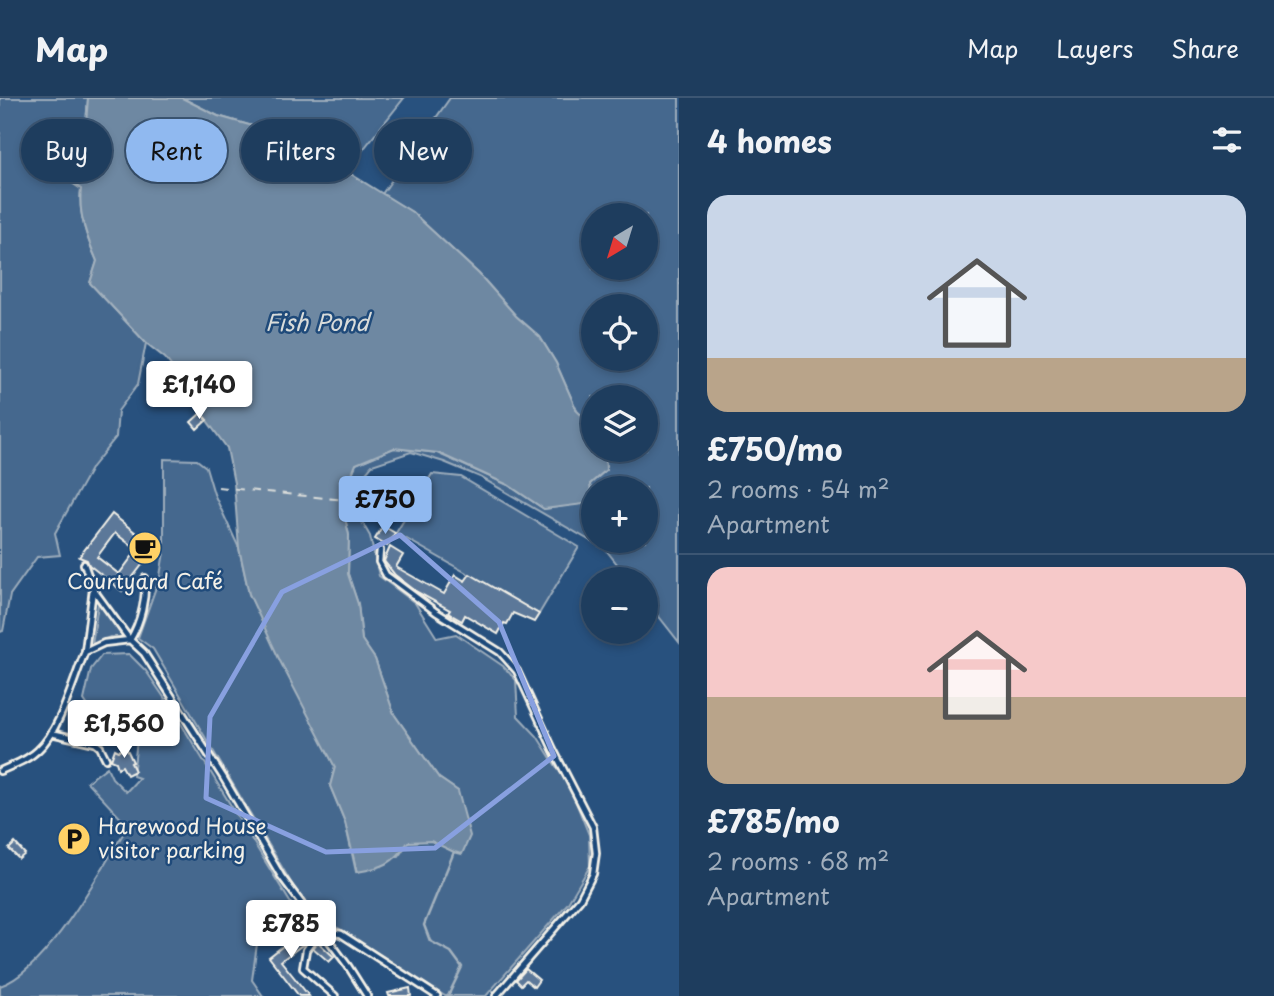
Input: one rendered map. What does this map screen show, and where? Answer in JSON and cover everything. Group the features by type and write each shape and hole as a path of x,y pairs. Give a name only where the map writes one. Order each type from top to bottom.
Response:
{"lane":[{"path":"380,550 379,562 386,575 436,612 500,652 517,671 557,758 593,827 596,853 593,874 580,899 496,996"},
{"path":"84,564 93,589 130,640 144,653 223,777 281,876 367,996"},
{"path":"130,640 146,594 145,578"},
{"path":"0,771 27,759 40,749 51,733 85,652 93,589"},
{"path":"85,652 104,643 130,640"},
{"path":"51,733 95,743 106,759"},
{"path":"320,930 306,950 303,968 335,996"},
{"path":"327,939 335,933 341,934 437,996"}],"highlighted area":[{"path":"400,535 499,622 554,756 435,848 326,852 206,798 210,717 282,592"}],"shaded area":[{"path":"0,98 88,98 86,119 21,119 21,182 70,182 81,189 82,217 97,261 90,283 146,343 138,384 118,411 116,437 92,467 55,533 60,555 37,557 10,595 3,631 0,632"},
{"path":"182,98 404,98 387,119 374,119 374,136 360,153 360,119 241,119 241,123 218,116"},
{"path":"450,98 679,98 679,642 658,615 658,567 619,567 608,553 658,553 658,476 599,476 606,470 606,462 658,462 658,385 581,385 581,415 540,337 516,316 479,274 412,212 382,194 390,182 472,182 472,119 435,119"},
{"path":"394,448 437,453 508,485 544,509 581,504 581,536 480,477 411,452 372,465 353,488 354,508 370,536 379,576 415,603 437,638 456,634 503,666 516,680 518,716 537,736 571,790 589,835 590,866 568,903 486,996 445,996 338,928 312,918 153,649 138,638 160,576 164,552 164,459 197,460 206,467 214,494 239,548 249,594 335,767 330,786 345,822 356,872 399,856 408,842 431,840 454,852 458,791 439,778 394,714 375,659 362,640 358,604 348,574 349,535 341,501 356,464"},
{"path":"432,474 461,477 579,547 539,614 396,533"},
{"path":"98,604 101,604 123,638 110,637 92,645"},
{"path":"129,654 146,671 172,709 301,920 257,944 252,980 263,996 0,996 0,986 18,976 54,940 128,826 87,782 107,767 112,778 126,792 139,778 133,776 139,721 123,716 98,721 84,700 91,669 102,655"}],"water":[{"name":"Fish Pond","path":"88,98 182,98 218,116 241,123 241,182 360,182 360,180 412,212 479,274 516,316 540,337 556,363 581,415 581,462 606,462 606,470 599,476 581,476 581,504 544,509 508,485 438,453 394,448 356,464 341,501 349,535 348,574 358,604 362,640 375,659 394,714 439,778 458,791 470,836 462,854 431,841 408,842 387,864 357,872 345,822 330,786 335,767 249,594 239,548 234,483 227,448 165,358 146,343 90,283 97,261 82,217 81,189 70,182 112,182 112,119 86,119"}],"building":[{"path":"201,413 207,420 197,429 191,422"},
{"path":"112,514 155,548 122,591 89,565 87,560 79,557","holes":["115,533 137,550 119,574 97,557"]},
{"path":"383,526 395,533 387,546 375,539"},
{"path":"390,547 403,555 396,567 444,594 455,575 465,581 470,574 539,614 534,622 513,613 498,634 465,615 462,621 448,613 450,610 417,592 395,575 384,561"},
{"path":"126,747 135,771 127,775 122,766 118,768 116,762 111,760 115,749 119,751"},
{"path":"15,843 25,854 19,859 9,849"},
{"path":"306,928 311,934 306,942 281,961 309,996 299,996 269,957"},
{"path":"318,942 334,957 329,962 313,948"},
{"path":"526,969 539,980 534,987 526,980 521,985 516,980"},
{"path":"410,988 411,996 389,996 388,993"}],"waterway":[{"path":"448,996 462,967 451,952 430,941 424,925 454,852"}],"ferry route":[{"path":"218,487 345,500"}],"place":[{"name":"Courtyard Café","path":"145,548"},
{"name":"Harewood House visitor parking","path":"74,839"}]}
